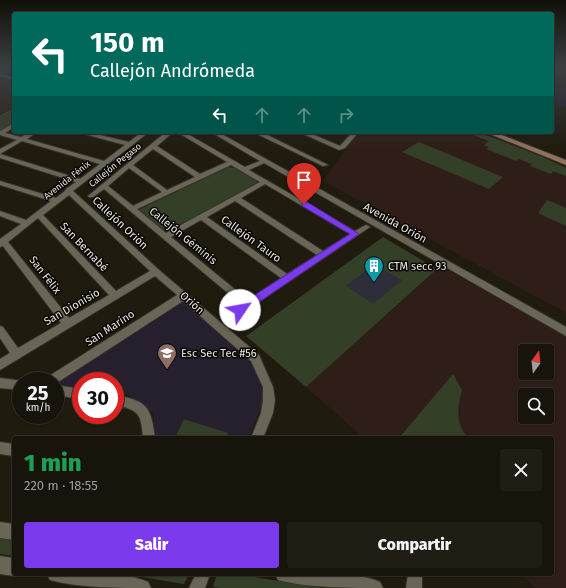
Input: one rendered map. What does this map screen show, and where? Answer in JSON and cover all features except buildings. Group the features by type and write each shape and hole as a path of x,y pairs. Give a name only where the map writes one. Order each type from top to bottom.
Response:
{"main road":[{"path":"493,134 566,163"},
{"path":"509,134 566,156"}],"street":[{"path":"0,133 12,126"},
{"path":"0,133 104,163"},
{"path":"0,152 31,134"},
{"path":"88,134 129,144"},
{"name":"Avenida Fénix","path":"2,242 143,134"},
{"name":"Callejón Pegaso","path":"91,196 168,134"},
{"path":"183,134 355,234"},
{"name":"Avenida Orión","path":"217,134 566,332"},
{"path":"260,134 324,166"},
{"path":"306,134 336,148 343,147 351,134"},
{"path":"153,146 200,177"},
{"path":"0,156 80,181"},
{"path":"132,209 232,162"},
{"path":"245,170 267,163"},
{"path":"252,174 267,163"},
{"path":"129,165 167,193"},
{"path":"166,236 266,181"},
{"path":"0,183 55,200"},
{"name":"Callejón Géminis","path":"104,186 248,304"},
{"name":"Callejón Orión","path":"68,190 156,272"},
{"path":"236,198 322,255"},
{"path":"0,213 26,223"},
{"name":"San Bernabé","path":"38,214 115,296"},
{"name":"Callejón Tauro","path":"202,217 288,279"},
{"path":"231,315 366,227"},
{"name":"San Félix","path":"2,242 68,324"},
{"name":"San Dionisio","path":"0,365 16,354 156,272"},
{"name":"Orión","path":"156,272 255,358 268,387 269,400 267,413 258,436"},
{"name":"San Marino","path":"64,372 184,296"},
{"path":"0,330 16,354"},
{"path":"0,383 12,385"},
{"path":"124,403 140,407 146,415 149,436"},
{"path":"0,448 12,450"},
{"path":"0,530 12,532"},
{"path":"0,565 12,567"},
{"path":"68,576 142,588"},
{"path":"197,588 202,576"},
{"path":"316,576 374,588"},
{"path":"414,588 415,576"}],"shaded area":[{"path":"0,94 12,94 12,108 0,114"},
{"path":"554,94 566,94 566,107 554,104"},
{"path":"357,134 485,134 566,167 566,313 323,181"},
{"path":"441,266 566,337 566,588 536,588 522,576 554,576 554,436 362,436 306,387"},
{"name":"Esc Sec Tec #56","path":"183,300 254,358 266,396 250,436 156,436 153,413 128,395 124,395 124,372 73,372"},
{"name":"Esc Sec Tec #56","path":"72,373 72,388 64,387 64,378"}],"green space":[{"path":"12,109 12,124 0,131 0,115"},
{"path":"470,134 483,134 543,157 566,168 566,176 553,171 551,174 530,166 532,164 519,159 516,161 486,149 489,147 484,145 489,141"},
{"path":"419,142 503,177 489,189 402,152"},
{"path":"228,167 235,168 256,180 258,184 166,232 163,232 138,210"},
{"path":"547,200 566,208 566,226 538,213"},
{"path":"383,237 437,269 306,387 246,336"},
{"path":"453,374 462,390 458,416 461,427 467,436 401,436"},
{"path":"184,419 228,433 227,436 176,436"},
{"path":"0,538 12,540 12,556 0,554"},
{"path":"136,576 188,576 184,584"},
{"path":"216,576 248,576 322,588 221,588 213,587"}],"place":[{"name":"CTM secc 93","path":"374,283"},
{"name":"Esc Sec Tec #56","path":"167,370"}],"route":[{"path":"240,310 355,234 304,204"}]}
